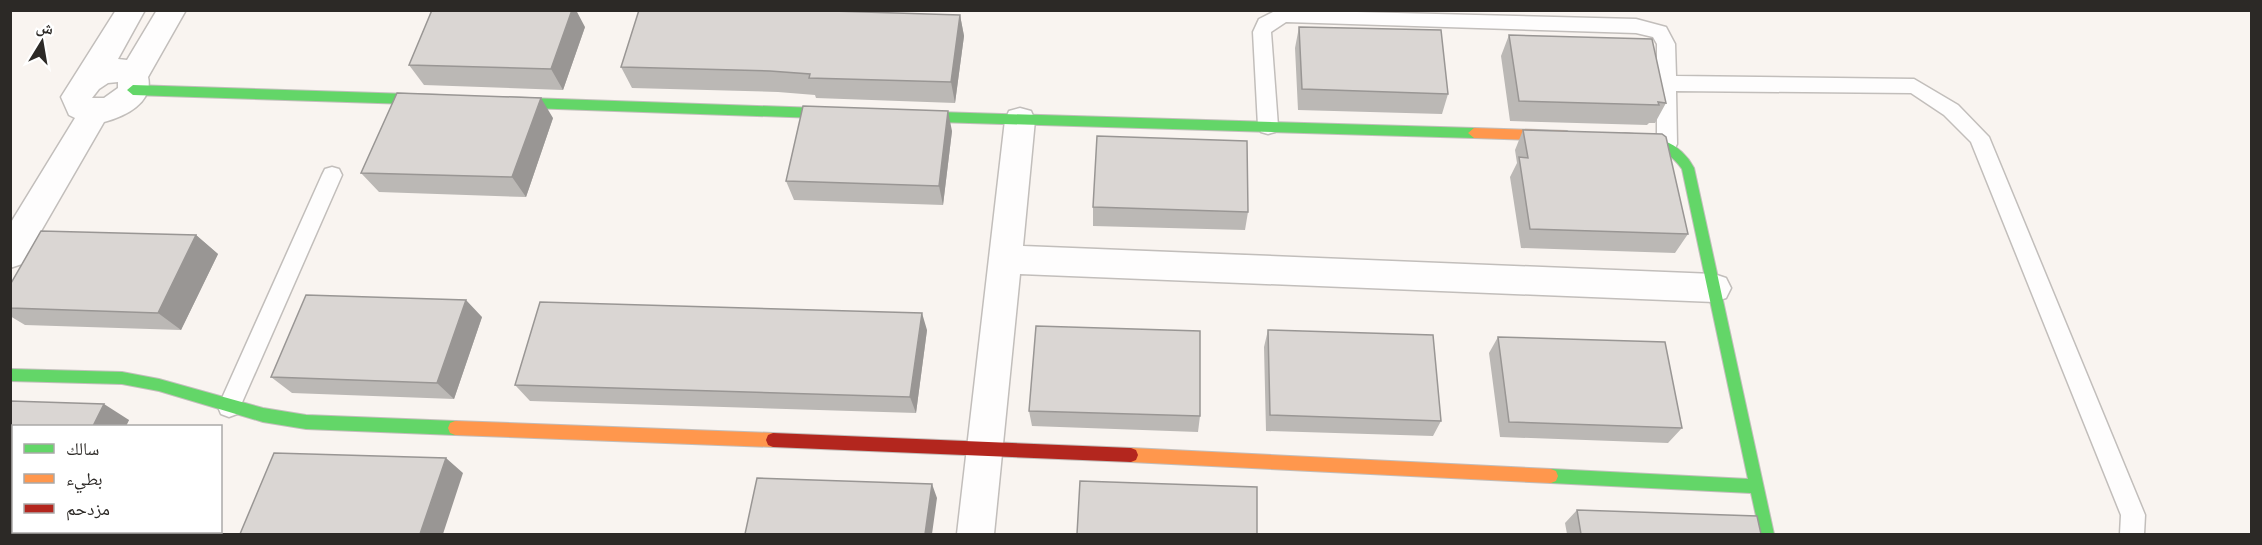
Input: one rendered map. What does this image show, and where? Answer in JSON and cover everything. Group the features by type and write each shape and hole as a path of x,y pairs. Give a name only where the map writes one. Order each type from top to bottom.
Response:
{"street":[{"path":"131,10 91,78 79,90 76,103 86,111 94,112 117,106 133,83 172,10"},
{"path":"91,78 100,73 120,69 133,83 457,101"},
{"path":"481,102 864,115"},
{"path":"10,254 94,112"},
{"path":"888,116 1587,136"},
{"path":"975,534 1020,120"},
{"path":"1611,137 1645,138 1667,144 1684,159 1688,168 1767,534"},
{"path":"1005,259 1714,288"},
{"path":"10,375 113,377 138,380 266,417 306,422 984,448 1757,486"}],"lane":[{"path":"1268,126 1262,32 1266,24 1284,15 1644,26 1659,32 1664,38 1667,144"},
{"path":"1667,83 1914,86 1951,110 1965,123 1979,137 2133,515 2132,534"},
{"path":"229,407 332,175"}],"building":[{"path":"432,10 572,10 551,69 409,65"},
{"path":"639,10 799,10 960,15 951,82 809,78 810,74 770,71 621,67"},
{"path":"1299,27 1441,30 1448,94 1302,89"},
{"path":"1509,35 1652,39 1666,103 1658,102 1659,105 1519,101"},
{"path":"397,93 541,98 512,177 361,173"},
{"path":"803,106 948,111 939,186 786,181"},
{"path":"1523,130 1662,134 1666,137 1688,234 1530,229 1519,157 1528,158"},
{"path":"1097,136 1247,141 1248,212 1093,207"},
{"path":"41,231 196,235 158,313 10,308 10,285"},
{"path":"306,295 466,300 437,383 271,377"},
{"path":"540,302 922,313 910,397 515,385"},
{"path":"1036,326 1200,331 1200,416 1029,411"},
{"path":"1268,330 1433,335 1441,421 1270,415"},
{"path":"1498,337 1665,342 1682,428 1509,422"},
{"path":"10,401 104,404 94,425 12,425 12,494 10,494"},
{"path":"274,453 446,458 420,534 240,534"},
{"path":"757,478 932,484 925,534 745,534"},
{"path":"1080,481 1257,487 1257,534 1077,534"},
{"path":"1577,510 1757,516 1761,534 1581,534"}],"traffic: fast":[{"path":"133,90 440,100"},
{"path":"500,102 845,114"},
{"path":"905,116 1474,133"},
{"path":"1625,138 1661,144 1676,153 1688,168 1767,534"},
{"path":"10,375 122,378 159,385 263,415 306,422 455,428"},
{"path":"1551,476 1757,486"}],"traffic: slow":[{"path":"1474,133 1567,136"},
{"path":"455,428 773,440"},
{"path":"1131,455 1551,476"}],"traffic: jam":[{"path":"773,440 1131,455"}]}
